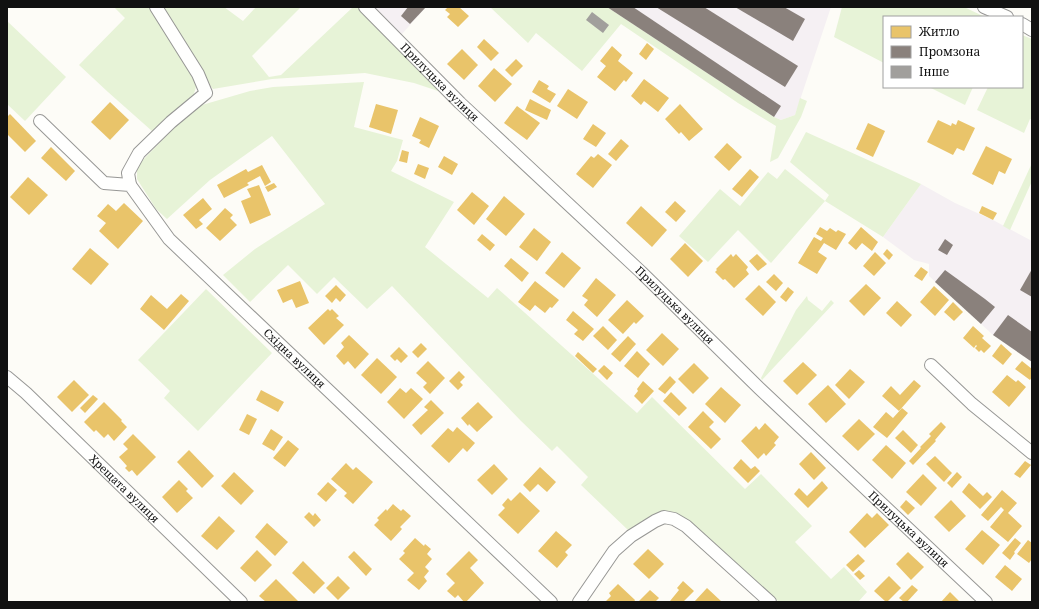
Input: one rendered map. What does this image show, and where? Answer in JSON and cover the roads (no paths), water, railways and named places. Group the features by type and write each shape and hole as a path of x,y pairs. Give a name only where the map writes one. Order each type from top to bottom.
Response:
{"street":[{"path":"40,121 104,183 130,185 128,173 139,153 171,122 206,93 198,74 156,7"},
{"name":"Прилуцька вулиця","path":"365,7 460,103 642,272 759,388 986,602"},
{"path":"984,7 1005,16"},
{"path":"1023,25 1032,30"},
{"name":"Східна вулиця","path":"130,185 169,239 551,602"},
{"path":"932,365 972,404 1032,453"},
{"name":"Хрещата вулиця","path":"7,377 26,393 241,602"},
{"path":"579,602 614,551 631,536 664,517 674,519 686,526 770,602"}]}
